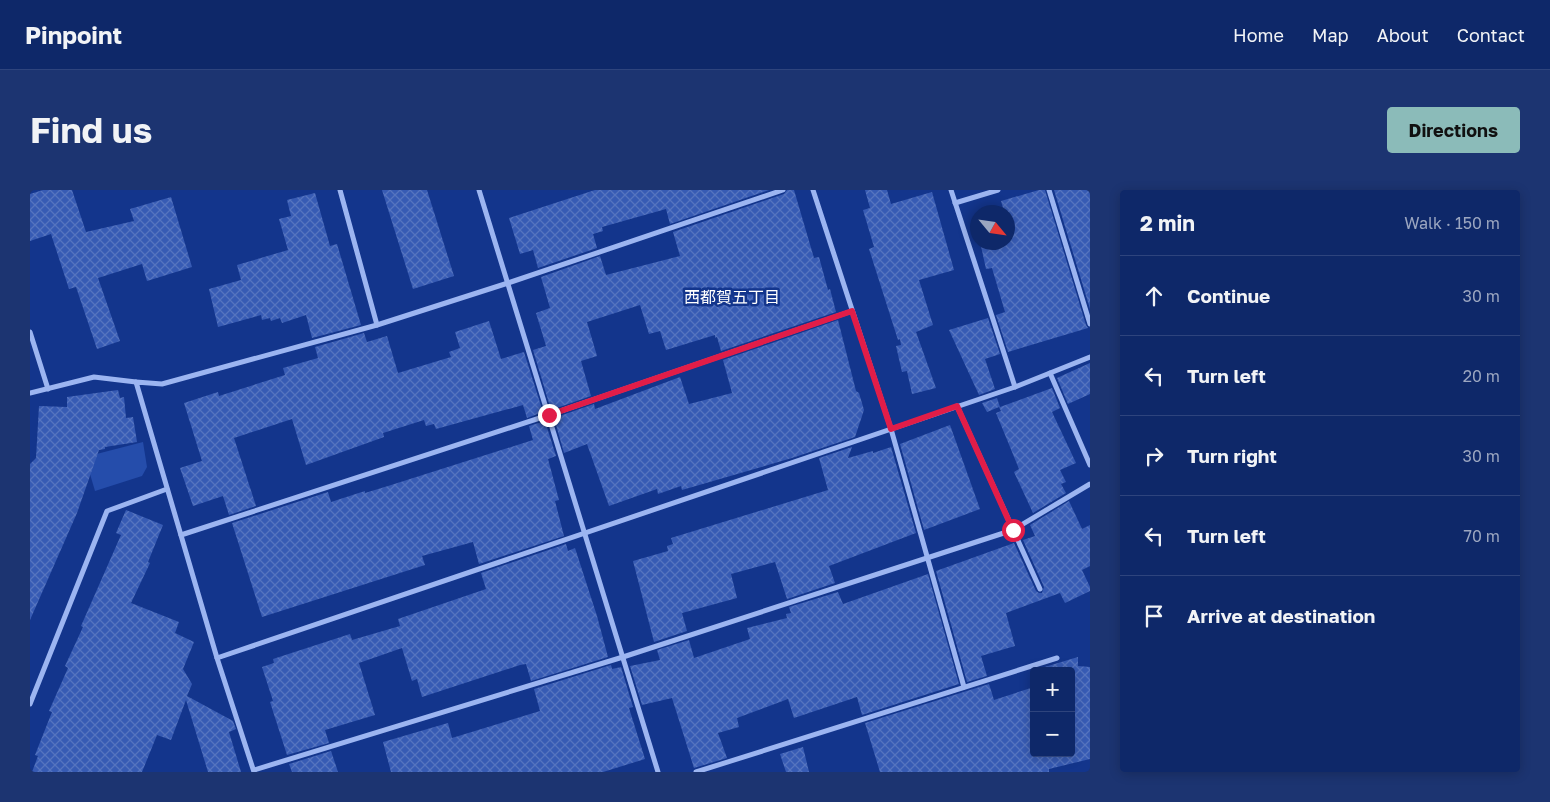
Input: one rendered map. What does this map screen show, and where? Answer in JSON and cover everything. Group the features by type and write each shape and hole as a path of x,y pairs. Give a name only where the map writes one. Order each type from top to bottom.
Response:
{"street":[{"path":"340,190 377,325"},
{"path":"479,190 658,772"},
{"path":"30,393 94,378 162,384 377,325 783,190"},
{"path":"814,190 891,429 964,687"},
{"path":"951,190 1015,387"},
{"path":"955,203 998,190"},
{"path":"1049,190 1090,324"},
{"path":"181,535 549,415 852,311"},
{"path":"30,332 48,389"},
{"path":"217,658 1015,387 1090,357"},
{"path":"1050,373 1090,466"},
{"path":"136,382 217,658 254,771 623,657 1013,530 1090,484"},
{"path":"957,406 1040,589"},
{"path":"30,704 108,511 167,489"},
{"path":"696,772 1057,658"}],"shaded area":[{"path":"143,442 147,467 142,476 95,491 85,457"}],"building":[{"path":"43,190 72,190 86,232 134,221 130,209 171,197 192,267 147,281 142,264 98,278 120,341 97,349 76,287 69,289 51,234 30,241 30,194"},
{"path":"382,190 427,190 454,276 413,289"},
{"path":"595,190 769,190 670,224 666,209 602,227 603,231 593,234 597,248 538,268 533,250 520,254 509,218"},
{"path":"787,190 794,190 814,258 819,257 836,312 721,351 715,335 666,350 660,331 649,334 640,305 587,322 597,356 581,361 591,396 551,410 533,350 546,346 536,313 550,308 541,277 600,256 606,275 680,256 673,232 784,194"},
{"path":"865,190 887,190 891,204 932,192 954,270 919,280 933,325 916,332 936,388 912,394 907,371 902,372 896,346 901,345 900,339 898,340 869,249 874,247 863,210 870,208"},
{"path":"1045,190 1088,328 1008,352 996,315 1005,312 992,268 986,269 982,250 1015,250 1015,205 1002,205 1001,201"},
{"path":"1054,190 1090,190 1090,309"},
{"path":"315,193 330,246 337,244 361,325 312,338 306,315 282,323 280,318 271,321 270,318 262,320 261,315 218,327 209,289 241,280 237,265 288,250 279,219 291,216 287,200"},
{"path":"988,318 1000,354 985,359 995,389 979,395 949,330"},
{"path":"838,320 856,391 859,393 864,410 855,437 792,458 682,490 681,486 658,494 657,489 609,506 587,444 564,453 554,418 594,404 595,409 680,377 689,404 732,393 723,360"},
{"path":"489,321 501,359 524,352 543,412 527,418 523,405 436,429 434,424 426,426 424,420 383,433 384,437 306,465 292,419 234,438 256,506 229,515 223,496 193,506 180,468 202,461 184,403 218,392 219,396 285,375 283,368 318,358 315,347 364,333 367,342 387,336 398,373 451,357 449,352 460,348 455,332"},
{"path":"1090,363 1090,394 1068,404 1057,378"},
{"path":"1052,388 1060,408 1052,412 1076,463 1060,470 1066,482 1061,484 1066,493 1033,513 1014,472 1019,469 996,413 1001,411 999,407 987,412 982,403 997,398 1000,407"},
{"path":"118,390 120,398 124,397 126,418 133,417 137,442 105,447 105,449 99,450 77,513 30,620 30,464 36,458 39,406 67,407 67,397"},
{"path":"545,421 556,456 548,459 559,500 555,501 564,536 479,564 473,542 422,556 425,565 262,617 232,523 328,492 331,502 365,491 365,493 533,440 529,426"},
{"path":"950,425 980,509 924,530 900,444"},
{"path":"852,447 848,458 891,447 916,533 829,566 835,583 787,599 775,562 731,574 737,598 682,613 687,631 654,642 633,561 668,551 667,546 673,544 671,538 828,490 819,458"},
{"path":"1069,501 1082,529 1090,525 1090,566 1082,570 1090,591 1065,603 1060,593 1006,613 1015,646 981,656 987,676 967,682 936,571 1014,543 1036,591 1042,593 1044,587 1023,540 1035,536 1030,525"},
{"path":"126,510 163,525 148,562 150,563 131,603 179,622 175,633 194,642 183,669 192,684 187,696 233,721 236,729 229,732 241,772 208,772 186,700 171,740 157,735 142,772 32,772 38,756 35,755 52,712 49,711 68,668 65,666 121,535 116,533"},
{"path":"566,544 568,551 575,548 608,657 531,681 526,664 520,665 422,697 417,679 412,681 402,648 359,663 375,715 325,730 329,743 287,755 270,702 273,701 262,667 274,663 273,659 350,634 352,640 400,626 398,619 486,589 481,573"},
{"path":"928,574 959,684 862,715 857,697 794,718 788,699 737,718 739,727 718,733 727,758 694,768 672,698 642,705 630,666 660,660 657,650 689,640 694,658 750,639 747,628 787,618 786,614 791,613 789,607 838,592 843,604"},
{"path":"1078,657 1078,666 1090,667 1090,759 1049,769 1049,772 880,772 865,723 989,684 994,700 1030,688 1030,757 1075,757 1075,667 1045,667"},
{"path":"611,665 612,669 621,667 633,707 629,708 645,759 603,772 391,772 383,742 448,723 452,738 540,711 534,689"},
{"path":"803,747 809,772 786,772 780,754"},
{"path":"331,751 338,772 292,772 289,764"}],"district":[{"name":"西都賀五丁目","path":"732,297"}],"route":[{"path":"549,415 852,311 891,429 957,406 1013,530"}]}
